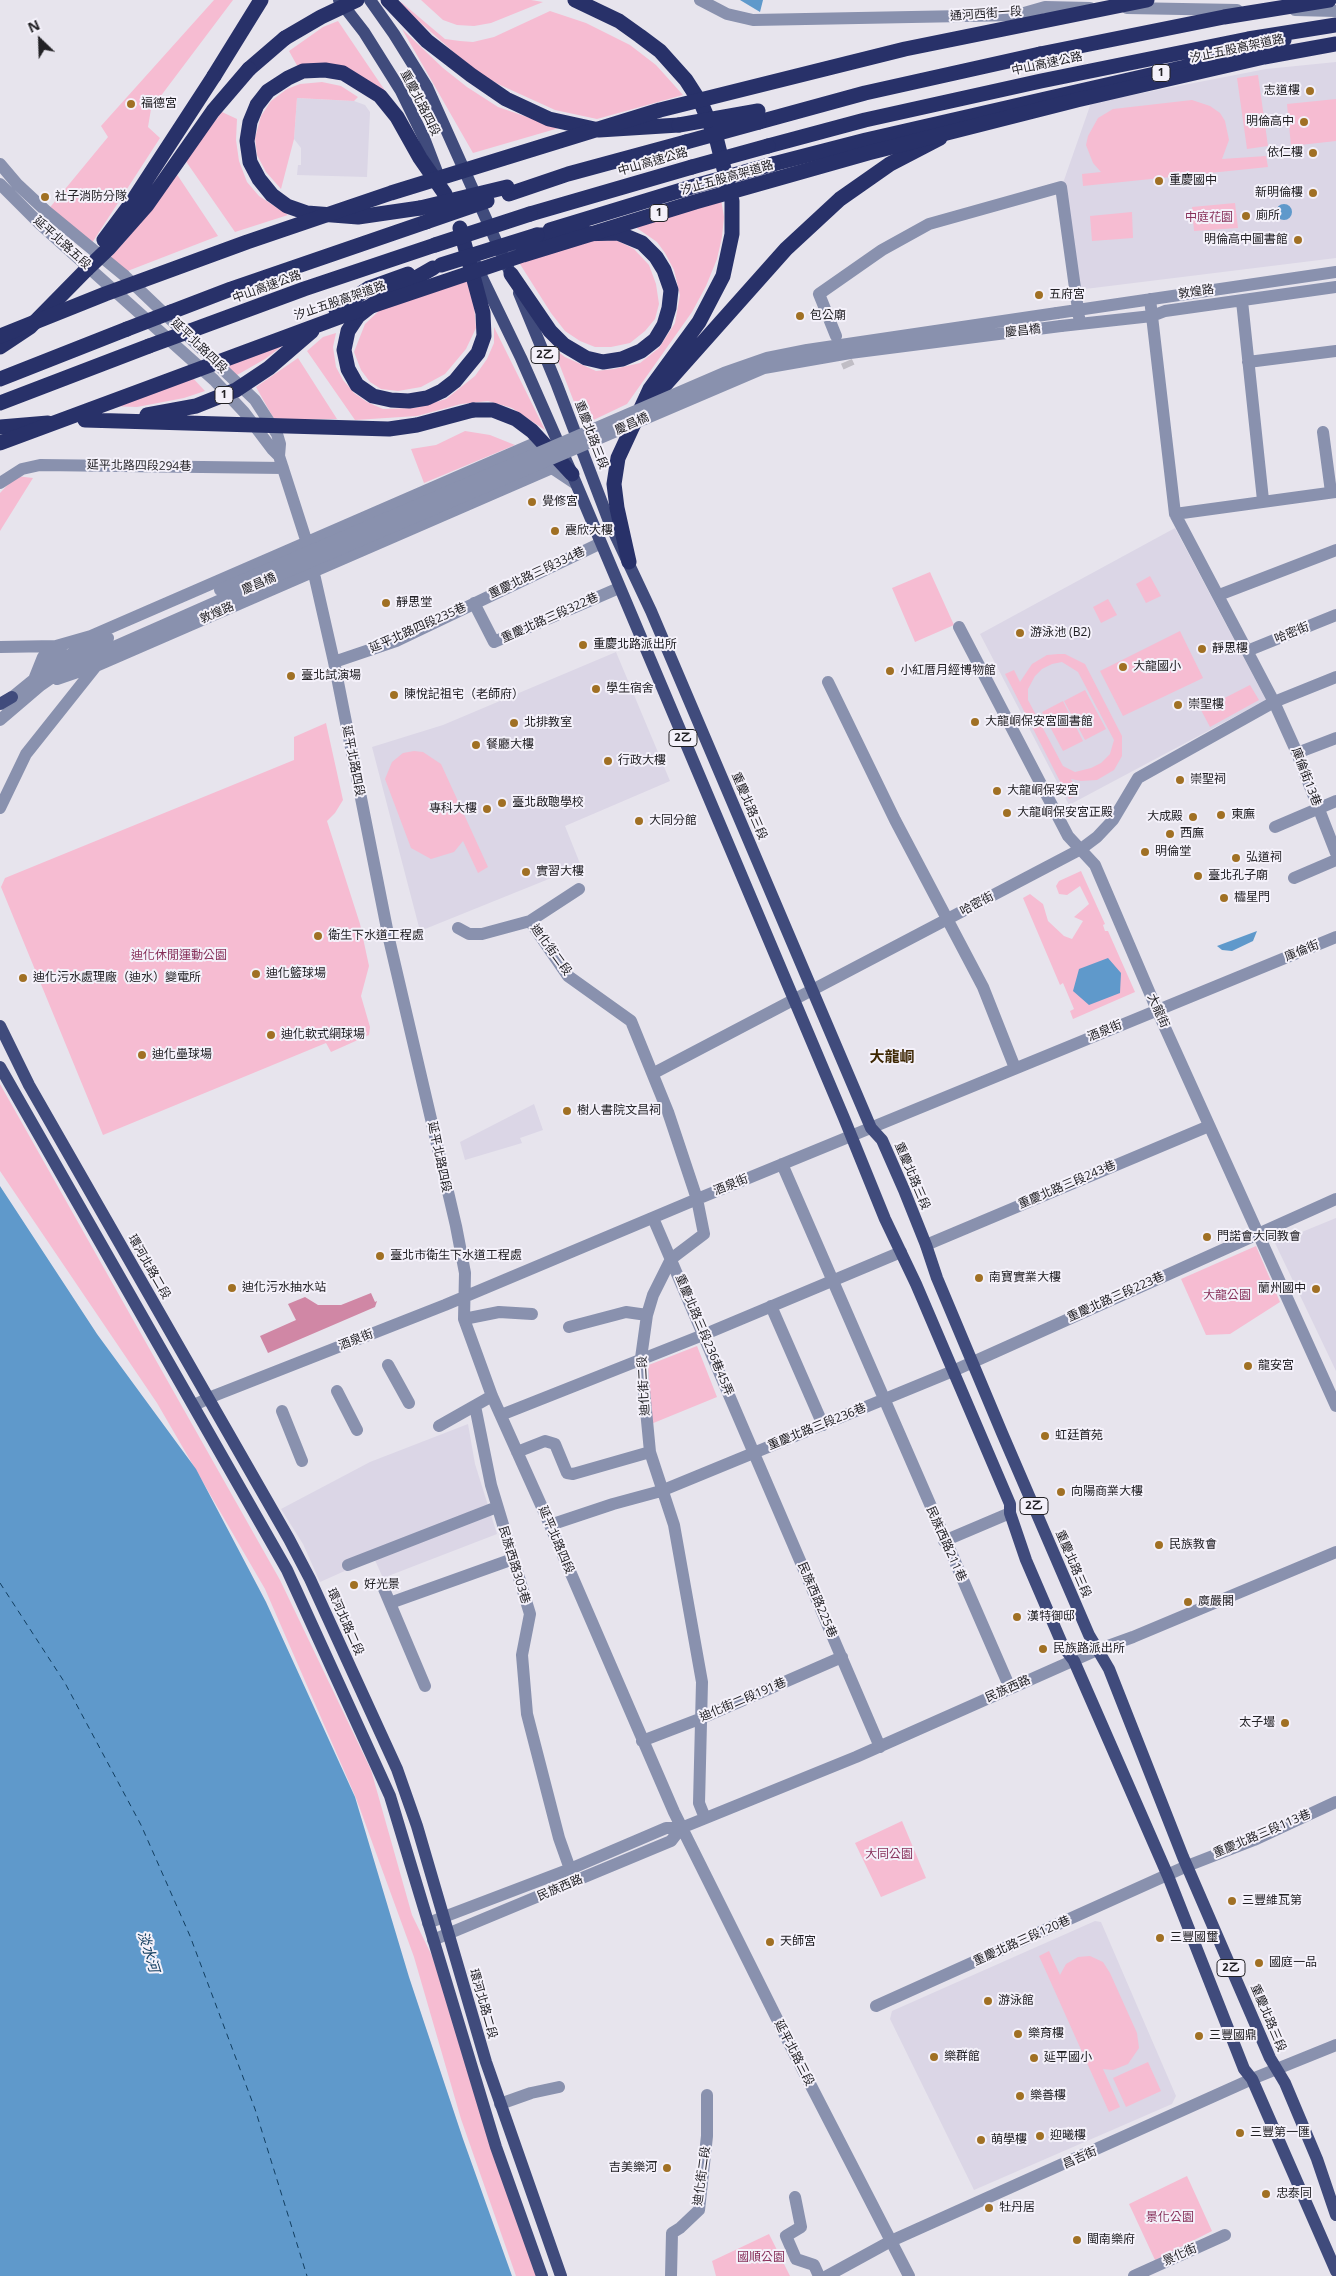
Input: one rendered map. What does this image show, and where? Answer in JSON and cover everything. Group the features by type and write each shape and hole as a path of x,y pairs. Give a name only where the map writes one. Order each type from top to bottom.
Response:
{"highway":[{"path":"87,269 262,0"},
{"path":"0,347 30,327 109,248 147,205 213,112 249,69 285,38 321,17 357,0"},
{"path":"388,0 427,41 471,75 506,99 549,119 599,130 679,125 758,116"},
{"path":"575,0 619,21 640,36 660,51 686,80 702,105 716,141 732,200 732,234 723,276 699,322 650,389 618,458 614,484 617,508 630,562"},
{"path":"0,336 105,294 247,242 391,193 624,121 773,81 905,49 1147,0"},
{"name":"中山高速公路","path":"0,378 423,215 686,142 758,116 820,106 865,93 1040,54 1224,17 1329,0"},
{"name":"中山高速公路","path":"0,403 304,289 530,214 692,167 865,120 1042,80 1248,39 1336,25"},
{"name":"1","path":"0,427 143,416 196,406 236,390 269,368 336,310 369,288 405,274 537,235 564,224 773,164 1255,51 1312,30"},
{"name":"汐止五股高架道路","path":"0,443 346,315 523,255 695,202 868,153 1077,100 1264,57 1336,44"},
{"path":"423,215 358,217 307,213 287,206 267,190 250,162 247,141 250,122 257,105 268,91 303,71 325,70 343,73 360,82 386,103 398,117 420,158 445,194"},
{"name":"1","path":"638,413 792,244 840,199 890,164 957,129 1008,108"},
{"path":"437,266 381,298 358,316 348,331 344,350 348,369 357,385 373,396 409,401 427,398 455,381 478,353 484,336 483,313 460,228"},
{"name":"1","path":"511,274 550,331 564,345 586,358 603,362 622,359 641,351 655,340 664,325 670,308 671,290 664,270 656,257 642,243 618,233 537,235"},
{"path":"85,420 389,429 417,425 473,410 493,410 516,419 532,431 574,479"}],"main road":[{"name":"重慶北路四段","path":"339,0 364,32 401,91 424,138 460,228"},
{"name":"重慶北路四段","path":"370,0 427,87 457,150"},
{"name":"重慶北路三段","path":"457,150 557,385 610,524 630,562 871,1128 882,1140 926,1244 936,1278 1096,1650 1113,1678 1187,1866 1276,2069 1285,2083 1317,2159 1336,2215"},
{"name":"2乙","path":"460,228 489,294 522,358 574,479 618,588 851,1136 1010,1504 1010,1513 1030,1569 1063,1646 1074,1661 1168,1876 1244,2069 1252,2079 1336,2273"},
{"path":"0,706 12,697"},
{"name":"環河北路二段","path":"0,1026 29,1085 209,1398 310,1579 397,1769 414,1818 500,2104 561,2276"},
{"path":"0,1067 287,1570 390,1796 496,2147 542,2276"}],"street":[{"name":"通河西街一段","path":"700,0 727,14 753,20 1017,15 1045,7 1336,10"},
{"name":"延平北路四段","path":"0,164 17,184 49,214 140,290 255,400 277,434 280,444 281,462 307,543 334,662 389,939 456,1226 465,1273 464,1319 492,1396 681,1828"},
{"name":"延平北路五段","path":"0,184 37,221 125,301"},
{"path":"836,336 818,294 882,250 929,224 1061,187 1080,324"},
{"name":"敦煌路","path":"1057,313 1336,272"},
{"name":"敦煌路","path":"1061,326 1152,316 1165,311 1336,287"},
{"path":"1150,299 1175,514 1263,500 1334,492 1324,432"},
{"path":"1242,300 1263,500"},
{"name":"延平北路四段","path":"125,301 214,380 244,412 281,462"},
{"name":"慶昌橋","path":"222,595 724,373 767,358 807,350 1057,313"},
{"name":"慶昌橋","path":"222,595 764,368 850,353 1061,326"},
{"path":"1248,362 1336,351"},
{"path":"38,681 43,657 533,444"},
{"name":"延平北路四段294巷","path":"0,483 22,469 40,465 281,462"},
{"name":"敦煌路","path":"0,808 26,754 96,666 552,468 574,479"},
{"name":"庫倫街13巷","path":"1175,514 1274,702 1297,753 1336,853"},
{"name":"重慶北路三段334巷","path":"474,603 600,544"},
{"path":"1218,595 1336,550"},
{"name":"重慶北路三段322巷","path":"474,603 494,642 618,588"},
{"path":"0,720 58,660 222,595"},
{"name":"延平北路四段235巷","path":"334,662 396,641 474,603"},
{"name":"哈密街","path":"1247,650 1336,615"},
{"name":"大龍街","path":"959,627 1068,836 1095,865 1209,1126 1336,1406"},
{"path":"0,647 56,646 91,636"},
{"path":"12,697 38,681 96,666"},
{"name":"哈密街","path":"654,1073 795,1001 1080,849 1097,837 1113,820 1138,778 1274,702 1336,677"},
{"path":"828,682 895,820 983,986 1015,1068"},
{"path":"1297,753 1336,738"},
{"path":"1274,827 1336,801"},
{"path":"1294,878 1336,860"},
{"path":"530,921 579,889"},
{"name":"迪化街二段","path":"458,928 469,934 482,934 530,921 568,976 632,1021 654,1073 697,1199 704,1234 671,1259 653,1295 647,1315 641,1358 650,1452 661,1491 674,1525 702,1682 698,1803 705,1818"},
{"name":"庫倫街","path":"1268,965 1336,937"},
{"name":"酒泉街","path":"194,1405 466,1296 697,1199 1268,965"},
{"name":"重慶北路三段243巷","path":"926,1244 1209,1126"},
{"name":"民族西路211巷","path":"782,1164 944,1541 1010,1688"},
{"name":"重慶北路三段223巷","path":"972,1362 1336,1199"},
{"name":"重慶北路三段236巷45弄","path":"653,1218 754,1453"},
{"path":"500,1414 703,1335 901,1252"},
{"path":"771,1306 822,1425"},
{"path":"464,1319 498,1312 532,1314"},
{"path":"569,1328 626,1312 647,1315"},
{"name":"重慶北路三段236巷","path":"550,1525 613,1504 661,1491 953,1372 972,1362"},
{"path":"388,1365 409,1403"},
{"path":"337,1391 357,1430"},
{"path":"439,1426 492,1396"},
{"name":"民族西路303巷","path":"475,1406 497,1507 530,1614 522,1655 527,1714 559,1838 570,1869"},
{"path":"282,1411 302,1460"},
{"path":"517,1452 545,1441 555,1444 567,1472 573,1474 650,1452"},
{"name":"民族西路225巷","path":"754,1453 880,1747"},
{"path":"348,1565 497,1507"},
{"path":"944,1541 1010,1513"},
{"name":"民族西路","path":"428,1923 570,1869 666,1828 681,1828 880,1747 1096,1650 1133,1637 1336,1552"},
{"path":"390,1603 512,1560"},
{"path":"384,1589 425,1686"},
{"name":"迪化街二段191巷","path":"642,1741 702,1718 842,1657"},
{"name":"重慶北路三段113巷","path":"1168,1876 1187,1866 1254,1840 1336,1802"},
{"name":"民族西路","path":"433,1940 671,1840 681,1828"},
{"name":"延平北路三段","path":"681,1828 788,2043 909,2276"},
{"name":"重慶北路三段120巷","path":"876,2006 1168,1876"},
{"name":"昌吉街","path":"827,2276 891,2241 1252,2079 1336,2045"},
{"path":"500,2104 531,2093 559,2087"},
{"name":"迪化街二段","path":"671,2276 672,2233 699,2210 707,2136 707,2095"},
{"path":"795,2197 801,2228 786,2236 796,2259 814,2264 820,2276"},
{"name":"景化街","path":"1134,2276 1225,2235"},
{"path":"1332,2276 1336,2273"}],"shaded area":[{"name":"重慶國中","path":"1336,62 1336,258 1077,290 1063,183 1091,103 1266,69"},
{"path":"297,98 354,101 365,105 370,112 367,177 297,175 298,165 301,165 301,148 294,139"},
{"name":"大龍國小","path":"1175,528 1266,700 1069,805 980,634"},
{"name":"臺北啟聰學校","path":"616,652 670,781 565,826 581,866 420,931 372,747 443,725"},
{"path":"534,1104 543,1130 520,1138 522,1143 465,1160 460,1142"},
{"name":"蘭州國中","path":"1336,1218 1336,1371 1275,1243"},
{"path":"371,1293 375,1302 377,1301 375,1307 268,1353 260,1336 296,1320 288,1304 305,1297 318,1305 341,1305"},
{"path":"468,1424 475,1464 497,1534 383,1578 374,1558 320,1582 303,1544 281,1509 370,1462"},
{"name":"延平國小","path":"1095,1921 1101,1922 1176,2096 1172,2104 974,2190 890,2019 892,2011"}],"green space":[{"path":"214,0 233,0 151,109 148,127 160,138 90,246 47,211 108,137 101,126"},
{"path":"421,0 531,0 543,2 491,23 474,26 457,25 443,20"},
{"path":"401,2 445,39 473,42 494,37 550,11 586,23 630,45 656,65 683,95 597,119 555,110 498,84 474,70 398,3"},
{"path":"338,21 390,98 377,87 299,69 289,51 323,27"},
{"path":"402,29 443,68 467,87 498,107 559,128 473,153"},
{"path":"1258,75 1268,146 1247,149 1237,78"},
{"path":"322,82 341,86 358,97 354,101 297,98 294,139 281,189 266,172 257,155 255,138 261,116 271,101 287,89 300,84"},
{"path":"1336,99 1336,141 1291,146 1287,104"},
{"path":"1192,100 1210,106 1220,113 1225,121 1229,140 1222,159 1266,156 1268,167 1083,186 1082,174 1101,172 1093,163 1086,145 1088,136 1098,118 1113,109"},
{"path":"222,112 237,119 236,140 239,161 247,182 259,196 288,215 235,232 185,160"},
{"path":"176,173 218,236 125,272 103,266 126,240"},
{"path":"721,199 724,217 717,259 706,286 692,312 627,404 583,425 553,348 565,357 596,371 640,363 659,348 675,323 680,295 674,270 665,253 657,242 631,224"},
{"name":"中庭花園","path":"1235,203 1238,228 1194,231 1192,207"},
{"path":"1132,212 1133,238 1092,241 1090,216"},
{"path":"616,240 634,249 649,265 656,284 659,304 655,319 645,331 630,343 611,347 595,347 580,341 565,331 551,313 518,261 586,241"},
{"path":"467,277 474,304 476,328 466,349 445,374 421,387 398,391 381,389 370,382 361,370 354,352 365,324 382,308"},
{"path":"494,327 545,430 512,408 488,401 461,404 417,416 355,420 307,351 323,337 336,333 333,347 336,367 343,380 354,393 367,402 383,409 415,408 446,399 475,376 487,359 494,343"},
{"path":"285,344 265,359 230,379 212,366"},
{"path":"298,358 337,419 274,419 256,387"},
{"path":"190,375 205,391 184,398 137,407 108,406"},
{"path":"465,431 490,435 515,445 424,483 411,449 436,445"},
{"path":"16,476 33,478 0,531 0,493"},
{"path":"930,572 954,625 915,642 892,588"},
{"path":"1150,576 1161,596 1146,603 1136,584"},
{"path":"1108,599 1117,615 1101,623 1093,607"},
{"path":"1180,631 1203,678 1123,716 1100,671"},
{"path":"1065,654 1085,664 1122,736 1122,756 1114,770 1097,780 1081,781 1071,779 1079,794 1069,799 1005,674 1014,670 1020,682 1032,664 1047,655","holes":["1062,662 1078,672 1114,740 1110,754 1101,763 1075,772 1063,766 1028,700 1028,689 1035,676 1042,669 1052,664"]},
{"path":"1250,685 1259,700 1210,727 1201,710"},
{"path":"1085,690 1106,729 1085,740 1064,701"},
{"path":"1063,701 1083,741 1063,751 1042,712"},
{"name":"迪化休閒運動公園","path":"326,723 343,800 335,813 327,821 360,924 369,966 361,996 370,1027 369,1035 331,1052 326,1043 103,1135 1,887 5,878 294,760 294,737"},
{"path":"423,752 441,764 488,867 478,873 463,841 454,852 431,859 411,848 385,779 392,762 403,753"},
{"path":"1081,871 1105,924 1103,925 1105,931 1108,931 1135,992 1073,1019 1070,1011 1074,1009 1063,983 1060,985 1023,898 1030,894 1043,904 1048,921 1064,936 1072,939 1083,921 1074,917 1089,904 1080,886 1067,895 1059,894 1056,886 1059,881"},
{"path":"0,1084 280,1580 371,1770 412,1915 432,1956 538,2276 516,2276 461,2119 414,1957 356,1798 265,1589 157,1403 0,1171"},
{"name":"大龍公園","path":"1256,1246 1280,1302 1230,1334 1206,1335 1181,1279"},
{"path":"697,1346 717,1397 651,1424 646,1366"},
{"name":"大同公園","path":"902,1821 926,1878 881,1897 855,1843"},
{"path":"1049,1951 1060,1975 1066,1964 1078,1957 1090,1956 1103,1962 1110,1973 1137,2033 1139,2048 1128,2064 1113,2070 1103,2069 1120,2107 1109,2112 1039,1956"},
{"path":"1148,2062 1161,2091 1126,2107 1113,2078"},
{"name":"景化公園","path":"1187,2176 1212,2231 1155,2260 1129,2204"},
{"name":"國順公園","path":"769,2234 790,2276 716,2276 712,2261"}],"water":[{"path":"740,0 763,0 760,12"},
{"path":"1281,204 1287,204 1292,209 1290,218 1281,220 1276,215 1276,209"},
{"path":"1257,931 1253,941 1232,951 1222,950 1217,946"},
{"path":"1108,958 1121,973 1120,993 1089,1005 1073,991 1079,969"},
{"name":"淡水河","path":"0,1186 97,1334 196,1469 266,1602 355,1797 409,1977 463,2139 512,2276 0,2276"}],"ferry route":[{"path":"0,1583 65,1683 141,1825 190,1936 255,2109 307,2276"}],"tunnel":[{"path":"839,345 849,367"}],"place":[{"name":"志道樓","path":"1310,91"},
{"name":"福德宮","path":"131,104"},
{"name":"明倫高中","path":"1304,122"},
{"name":"依仁樓","path":"1313,153"},
{"name":"重慶國中","path":"1159,181"},
{"name":"新明倫樓","path":"1313,193"},
{"name":"社子消防分隊","path":"45,197"},
{"name":"廁所","path":"1246,216"},
{"name":"明倫高中圖書館","path":"1298,240"},
{"name":"五府宮","path":"1039,295"},
{"name":"包公廟","path":"800,316"},
{"name":"覺修宮","path":"532,502"},
{"name":"震欣大樓","path":"555,531"},
{"name":"靜思堂","path":"386,603"},
{"name":"游泳池 (B2)","path":"1020,633"},
{"name":"重慶北路派出所","path":"583,645"},
{"name":"靜思樓","path":"1202,649"},
{"name":"大龍國小","path":"1123,667"},
{"name":"小紅厝月經博物館","path":"890,671"},
{"name":"臺北試演場","path":"291,676"},
{"name":"學生宿舍","path":"596,689"},
{"name":"陳悅記祖宅（老師府）","path":"394,695"},
{"name":"崇聖樓","path":"1178,705"},
{"name":"大龍峒保安宮圖書館","path":"975,722"},
{"name":"北排教室","path":"514,723"},
{"name":"餐廳大樓","path":"476,745"},
{"name":"行政大樓","path":"608,761"},
{"name":"崇聖祠","path":"1180,780"},
{"name":"大龍峒保安宮","path":"997,791"},
{"name":"臺北啟聰學校","path":"502,803"},
{"name":"專科大樓","path":"487,809"},
{"name":"大龍峒保安宮正殿","path":"1007,813"},
{"name":"東廡","path":"1221,815"},
{"name":"大成殿","path":"1193,817"},
{"name":"大同分館","path":"639,821"},
{"name":"西廡","path":"1170,834"},
{"name":"明倫堂","path":"1145,852"},
{"name":"弘道祠","path":"1236,858"},
{"name":"實習大樓","path":"526,872"},
{"name":"臺北孔子廟","path":"1198,876"},
{"name":"櫺星門","path":"1224,898"},
{"name":"衛生下水道工程處","path":"318,936"},
{"name":"迪化籃球場","path":"256,974"},
{"name":"迪化污水處理廠（迪水）變電所","path":"23,978"},
{"name":"迪化軟式網球場","path":"271,1035"},
{"name":"迪化壘球場","path":"142,1055"},
{"name":"樹人書院文昌祠","path":"567,1111"},
{"name":"門諾會大同教會","path":"1207,1237"},
{"name":"臺北市衛生下水道工程處","path":"380,1256"},
{"name":"南寶實業大樓","path":"979,1278"},
{"name":"迪化污水抽水站","path":"232,1288"},
{"name":"蘭州國中","path":"1316,1289"},
{"name":"龍安宮","path":"1248,1366"},
{"name":"虹廷首苑","path":"1045,1436"},
{"name":"向陽商業大樓","path":"1061,1492"},
{"name":"民族教會","path":"1159,1545"},
{"name":"好光景","path":"354,1585"},
{"name":"廣嚴閣","path":"1188,1602"},
{"name":"漢特御邸","path":"1017,1617"},
{"name":"民族路派出所","path":"1043,1649"},
{"name":"太子壜","path":"1285,1723"},
{"name":"三豐維瓦第","path":"1232,1901"},
{"name":"三豐國璽","path":"1160,1938"},
{"name":"天師宮","path":"770,1942"},
{"name":"國庭一品","path":"1259,1963"},
{"name":"游泳館","path":"988,2001"},
{"name":"樂育樓","path":"1018,2034"},
{"name":"三豐國鼎","path":"1199,2036"},
{"name":"樂群館","path":"934,2057"},
{"name":"延平國小","path":"1034,2058"},
{"name":"樂善樓","path":"1020,2096"},
{"name":"三豐第一匯","path":"1240,2133"},
{"name":"迎曦樓","path":"1040,2136"},
{"name":"萌學樓","path":"981,2140"},
{"name":"吉美樂河","path":"667,2168"},
{"name":"忠泰同","path":"1266,2194"},
{"name":"牡丹居","path":"989,2208"},
{"name":"閩南樂府","path":"1077,2240"}],"district":[{"name":"大龍峒","path":"892,1058"}]}
